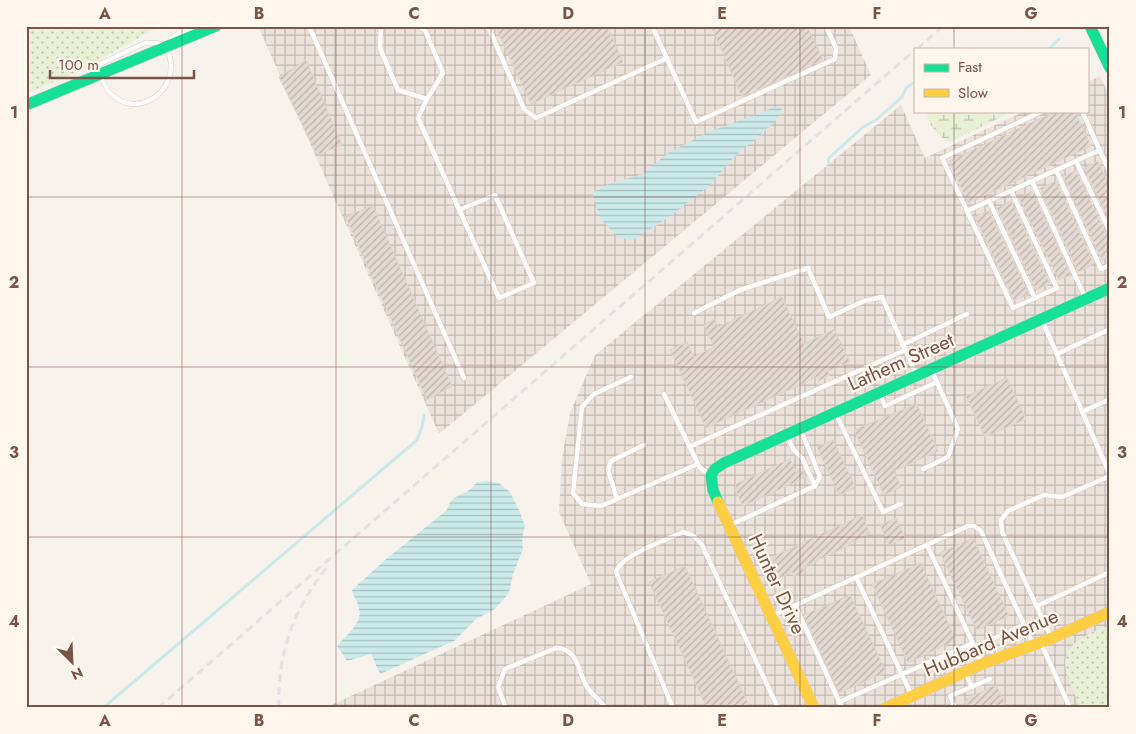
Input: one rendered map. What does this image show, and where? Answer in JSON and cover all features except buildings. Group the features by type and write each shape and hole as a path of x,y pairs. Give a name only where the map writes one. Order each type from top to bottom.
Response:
{"street":[{"path":"166,46 193,26"},
{"path":"26,105 216,26"},
{"path":"1090,26 1110,68"},
{"name":"Lathem Street","path":"711,475 715,469 724,463 1110,288"},
{"name":"Hunter Drive","path":"711,475 713,490 814,708"},
{"name":"Hubbard Avenue","path":"886,708 982,664 1042,642 1110,612"}],"lane":[{"path":"309,26 464,378"},
{"path":"381,26 380,48 398,90 427,99"},
{"path":"418,26 425,30 443,73 418,118 459,210 499,298 534,282 495,195 459,210"},
{"path":"488,26 524,109 536,118 667,58"},
{"path":"652,26 696,122 835,60 836,48 826,26"},
{"path":"100,74 110,94 119,100 130,104 149,101 163,91 170,77 171,66 166,46"},
{"path":"1011,191 1057,288 1013,308 942,158 1041,112"},
{"path":"1082,112 1110,173"},
{"path":"967,211 1100,150"},
{"path":"1076,161 1110,232"},
{"path":"1056,170 1101,269 1110,265"},
{"path":"1032,181 1085,299"},
{"path":"989,201 1035,298"},
{"path":"694,313 740,290 808,268 829,317 864,301 882,297 917,376"},
{"path":"689,447 904,348 967,314"},
{"path":"1041,319 1110,475 1062,497 1044,495 1008,511 1001,520 1002,532 1036,606 1042,642 1070,708"},
{"path":"1057,354 1110,329"},
{"path":"923,469 948,457 958,429 931,370"},
{"path":"631,377 594,394 582,407 573,493 582,504 601,506 698,464"},
{"path":"880,393 885,406 937,382"},
{"path":"664,394 700,468 711,475"},
{"path":"1082,412 1110,400"},
{"path":"836,413 883,512 901,504"},
{"path":"729,525 814,486 820,477 800,429"},
{"path":"787,435 793,449 802,458 814,486"},
{"path":"617,499 608,470 611,461 644,445"},
{"path":"770,616 968,526 974,526 981,531 1024,625 1042,642"},
{"path":"673,708 616,572 618,567 627,559 683,532 690,533 696,537 702,545 778,708"},
{"path":"927,545 982,664"},
{"path":"1036,606 1110,572"},
{"path":"856,577 912,696"},
{"path":"795,605 842,708"},
{"path":"839,702 902,674 1024,625"},
{"path":"506,708 498,687 505,669 556,648 564,648 572,654 586,686 592,695 601,700 605,708"},
{"path":"965,672 972,687"},
{"path":"955,708 950,696 990,679"}],"path":[{"path":"1108,26 1110,30"},
{"path":"1099,708 1103,696 1110,692"}],"shaded area":[{"path":"258,26 849,26 871,75 439,434"},
{"path":"1100,76 1110,97 1110,708 325,708 591,584 559,512 562,459 570,413 595,355 901,105 925,158 1023,112 1088,112 1088,82"}],"green space":[{"path":"26,26 160,26 83,69 26,94"},
{"path":"927,112 1012,112 950,142 934,130"},
{"path":"1105,627 1110,627 1110,708 1081,708 1069,680 1066,659 1069,650 1076,642 1088,634"}],"water":[{"path":"778,106 782,109 775,122 733,158 710,185 672,215 633,240 617,237 600,218 592,193 609,184 643,174 668,153 709,132"},
{"path":"477,482 499,483 510,492 525,526 522,539 523,549 513,574 509,593 495,609 476,619 454,641 380,674 371,654 347,661 337,646 356,624 360,614 352,590 385,560 447,510 450,502 468,491"}],"waterway":[{"path":"1050,48 1059,39"},
{"path":"828,164 829,158 863,127 876,120 902,97 906,88 914,83"},
{"path":"103,708 417,440 424,415"}],"railway":[{"path":"918,48 943,26"},
{"path":"158,708 914,51"},
{"path":"279,708 281,669 290,632 306,598 328,566"}],"traffic: fast":[{"path":"26,105 216,26"},
{"path":"1090,26 1110,68"},
{"path":"718,502 713,490 711,475 715,469 724,463 1110,288"}],"traffic: slow":[{"path":"718,502 814,708"},
{"path":"886,708 982,664 1052,638 1110,612"}]}
